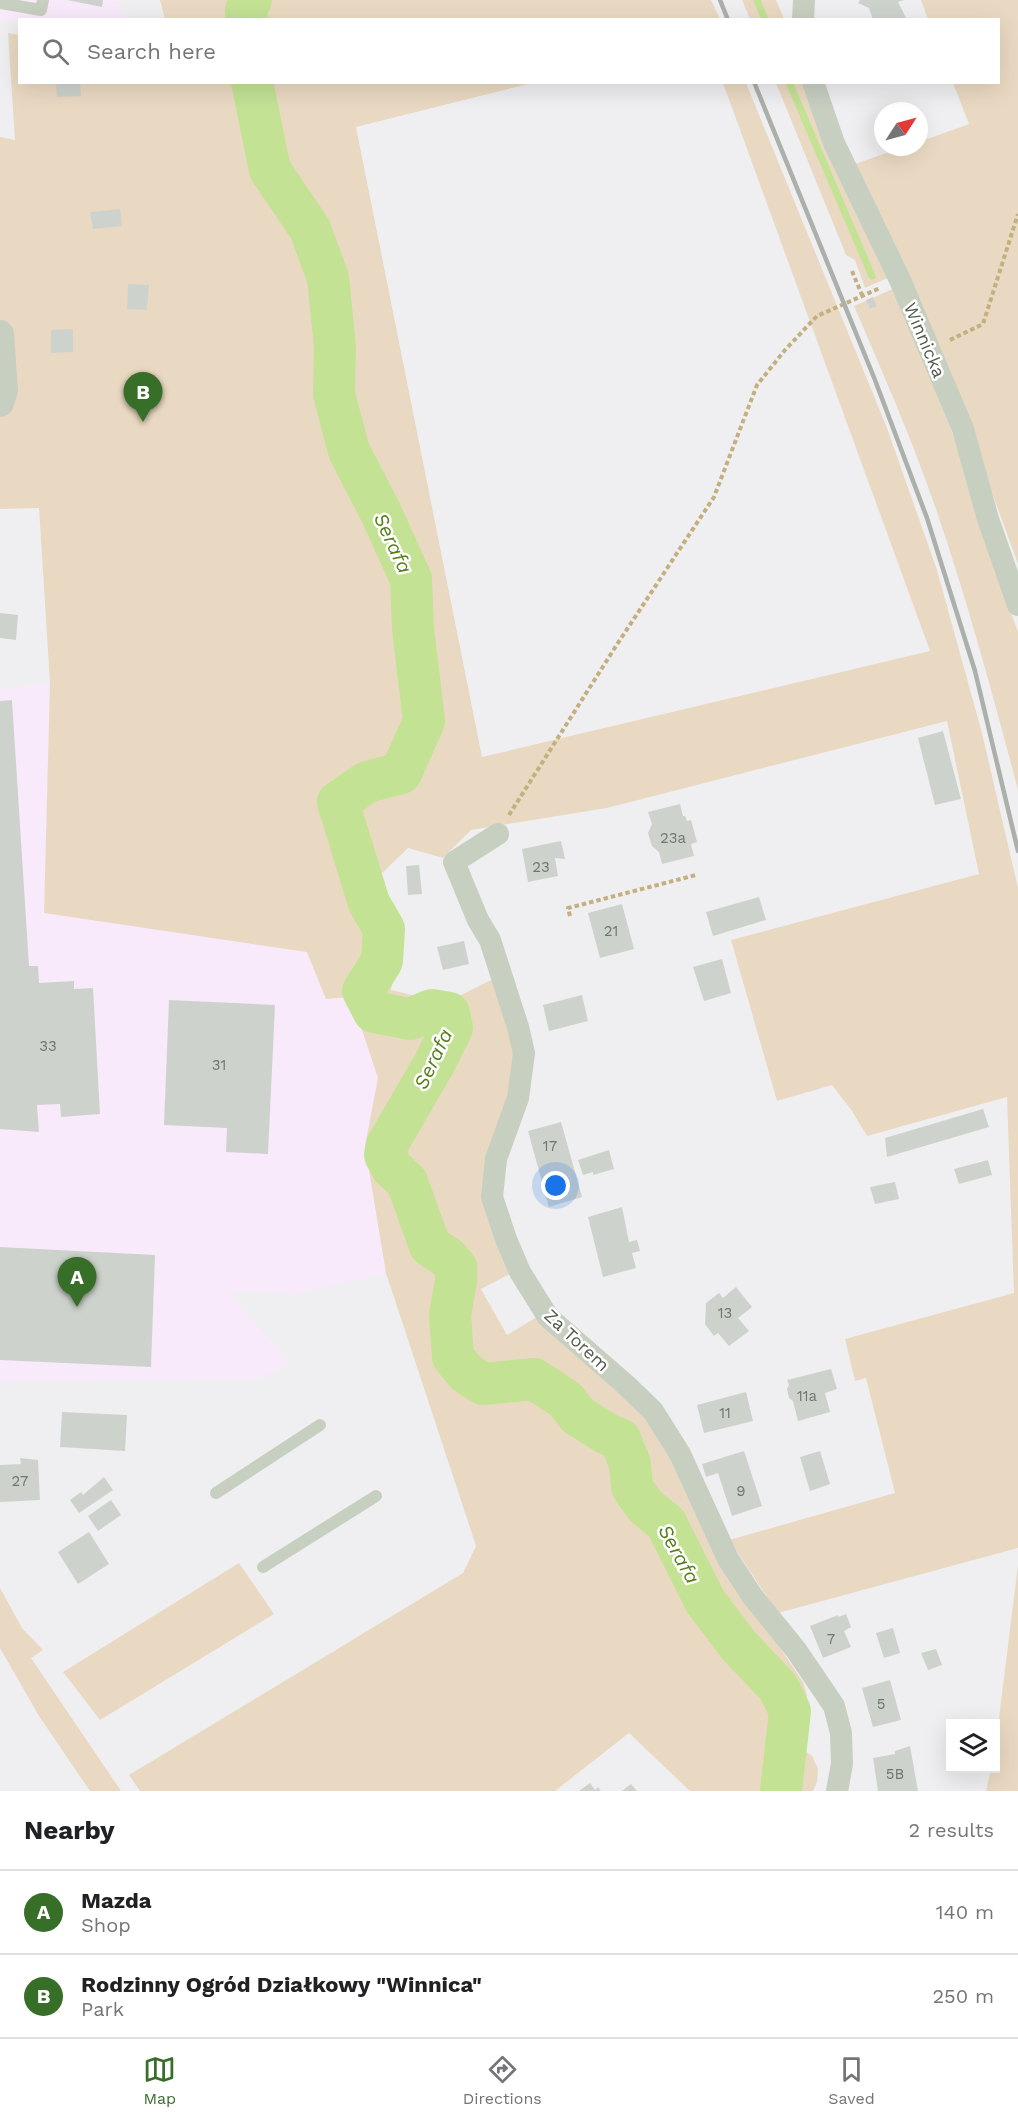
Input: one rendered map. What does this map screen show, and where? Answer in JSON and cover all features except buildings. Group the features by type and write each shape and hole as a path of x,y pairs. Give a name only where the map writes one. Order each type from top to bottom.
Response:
{"street":[{"path":"803,18 804,0"},
{"name":"Winnicka","path":"814,84 834,143 900,280 963,429 988,519 1018,605"},
{"path":"0,334 4,390 0,403"},
{"name":"Za Torem","path":"498,834 454,862 478,920 490,940 524,1053 518,1098 496,1159 492,1197 506,1239 520,1272 548,1317 626,1385 652,1411 680,1454 728,1559 753,1598 796,1650 834,1706 841,1732 842,1764 837,1791"}],"lane":[{"path":"0,3 41,10 43,0"},
{"path":"216,1493 320,1425"},
{"path":"263,1566 376,1496"}],"path":[{"path":"930,350 983,324 1018,214"},
{"path":"498,834 616,646 714,497 757,385 785,350 817,316 862,295 852,271"},
{"path":"570,916 568,908 696,875"}],"shaded area":[{"path":"0,0 120,0 119,10 130,18 18,18 18,22 0,19"},
{"path":"160,0 711,0 720,18 164,18"},
{"path":"742,0 776,0 784,18 750,18"},
{"path":"921,0 1018,0 1018,564 976,449 852,165 878,156 928,156 928,139 969,124 953,84 1000,84 1000,18 928,18"},
{"path":"8,33 18,35 18,84 528,84 356,127 482,757 930,651 723,84 746,84 887,428 937,570 982,733 1018,888 1018,1548 778,1613 729,1540 895,1493 866,1378 855,1381 845,1339 1014,1293 1007,1097 867,1136 832,1085 777,1101 731,940 979,874 947,721 607,808 471,830 443,858 408,848 375,880 400,939 391,990 445,1003 493,979 517,1051 510,1096 487,1168 515,1271 481,1289 507,1335 540,1315 648,1416 765,1625 803,1682 807,1695 805,1708 795,1735 801,1748 812,1756 818,1769 817,1782 813,1791 690,1791 629,1733 555,1791 140,1791 129,1775 463,1573 476,1546 386,1273 365,1146 378,1078 351,997 326,999 307,952 44,913 50,683 39,508 0,509 0,137 15,140"},
{"path":"776,84 807,84 890,277 865,288 855,260 846,255"},
{"path":"895,288 960,452 991,557 1018,632 1018,790 961,585 930,491 854,306"},
{"path":"50,683 44,913 307,952 326,999 351,997 378,1078 365,1146 386,1273 293,1294 228,1291 290,1364 258,1379 0,1381 0,689"},
{"path":"239,1563 274,1614 100,1720 63,1672"},
{"path":"1018,1565 1018,1791 986,1791 990,1773 1000,1773 999,1719"},
{"path":"0,1588 22,1628 43,1650 31,1658 121,1791 90,1791 39,1716 0,1648"}],"waterway":[{"name":"Serafa","path":"247,18 246,10 251,0"},
{"path":"757,0 764,18"},
{"name":"Serafa","path":"252,84 270,170 310,229 328,278 335,347 334,394 349,451 411,579 413,629 424,721 401,773 367,782 338,802 369,903 384,929 382,961 363,991 374,1012 410,1019 432,1010 449,1013 452,1028 387,1145 385,1155 392,1168 407,1182 430,1246 447,1257 456,1267 450,1315 453,1357 466,1373 483,1384 534,1379 566,1400 577,1415 607,1434 620,1439 630,1464 632,1487 645,1506 666,1523 705,1601 739,1646 778,1687 790,1711 781,1791"},
{"path":"790,84 872,276"}],"railway":[{"path":"720,0 727,18"},
{"path":"755,84 875,380 927,518 975,671 1018,851"}],"place":[{"name":"Rodzinny Ogród Działkowy \"Winnica\"","path":"143,422"},
{"name":"Mazda","path":"77,1307"}]}
